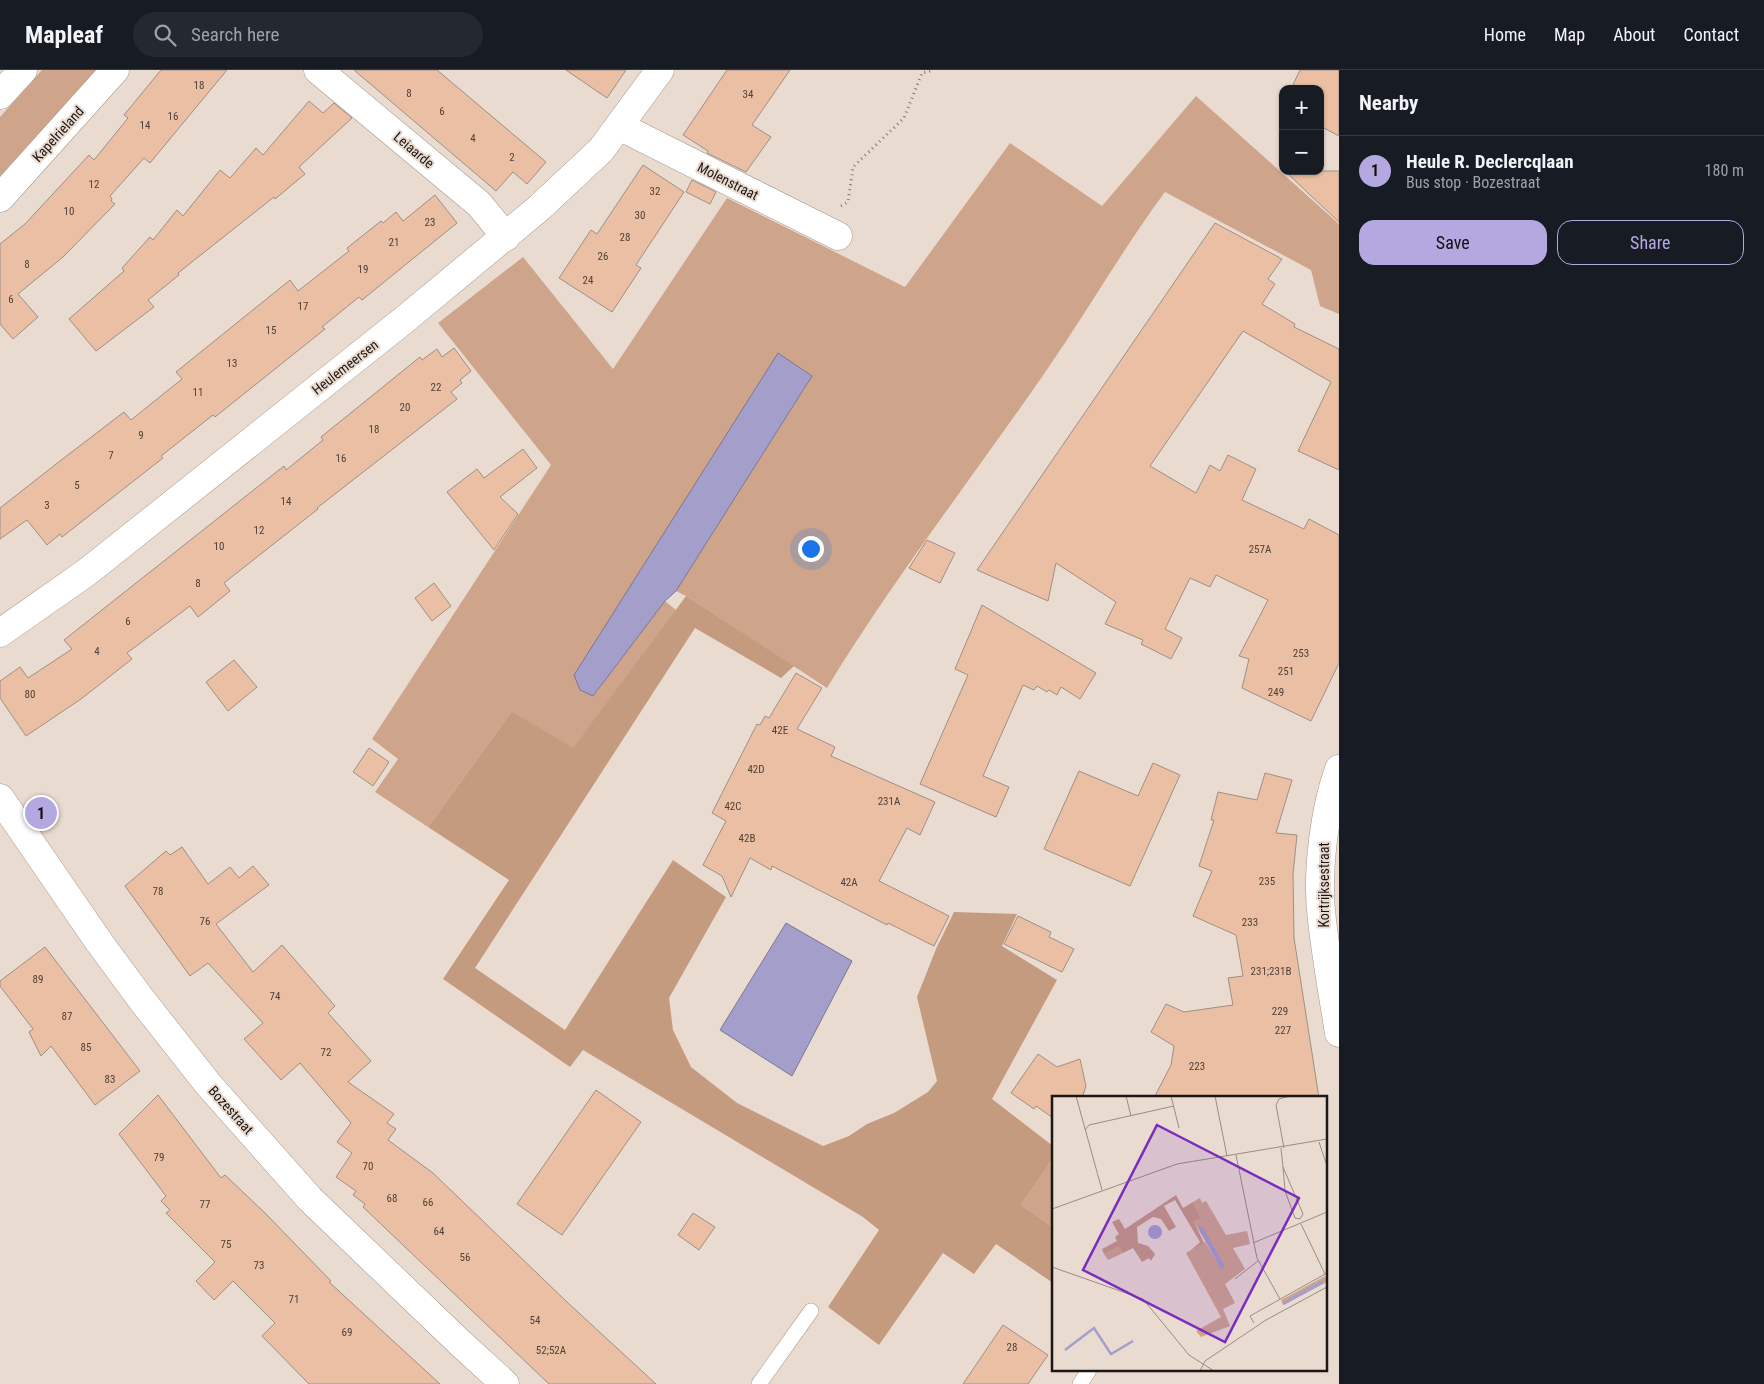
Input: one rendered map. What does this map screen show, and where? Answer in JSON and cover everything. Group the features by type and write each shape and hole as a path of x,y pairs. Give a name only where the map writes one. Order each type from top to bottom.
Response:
{"street":[{"path":"0,95 22,70"},
{"name":"Kapelrieland","path":"0,198 115,70"},
{"name":"Leiaarde","path":"318,70 479,204 506,236"},
{"name":"Heulemeersen","path":"0,633 86,572 404,320 539,208 601,150 660,70"},
{"name":"Molenstraat","path":"619,126 826,230"},
{"name":"Kortrijksestraat","path":"1339,769 1323,833 1321,918 1339,1033"},
{"name":"Bozestraat","path":"0,798 104,949 208,1084 310,1199 505,1384"}],"lane":[{"path":"759,1384 811,1310"},
{"path":"1080,1384 1088,1372"}],"path":[{"path":"826,230 848,202 853,167 904,118 922,73 934,70"}],"shaded area":[{"path":"42,70 99,70 0,181 0,117"},
{"path":"1196,96 1279,170 1279,175 1284,175 1339,224 1339,314 1320,306 1311,270 1165,192 1046,371 879,607 827,688 676,591 812,376 778,354 593,696 665,601 676,610 573,749 512,711 428,827 375,792 398,759 372,739 551,465 438,323 523,257 613,369 727,198 905,287 1010,143 1102,206"},
{"path":"778,353 812,376 676,591 665,601 593,696 580,690 574,675"},
{"path":"686,596 794,666 781,678 695,628 475,968 565,1030 673,860 726,897 669,998 673,1030 691,1067 737,1103 823,1146 849,1136 867,1124 894,1113 928,1092 937,1081 917,997 936,949 954,912 1017,914 1002,946 1057,980 992,1099 1052,1145 1052,1159 1021,1205 1052,1226 1052,1282 996,1244 974,1274 943,1253 879,1345 828,1307 879,1230 863,1217 583,1050 570,1067 443,979 509,880 428,827 512,711 573,748"},
{"path":"786,923 852,961 792,1076 720,1030"},
{"path":"1052,1159 1052,1226 1021,1205"}],"building":[{"path":"161,70 227,70 150,163 144,158 110,196 111,201 115,204 63,257 18,294 38,317 13,339 0,324 0,244 25,224 89,155 94,160 128,118 124,115"},
{"path":"354,70 437,70 546,162 527,184 513,172 496,191"},
{"path":"566,70 626,70 607,98"},
{"path":"727,70 790,70 752,125 771,137 746,172 707,153 708,151 683,135"},
{"path":"1300,70 1339,70 1339,136 1324,128 1324,85 1293,85"},
{"path":"309,101 323,113 334,103 352,118 299,167 305,174 178,273 179,275 148,300 154,307 96,351 69,319 124,271 122,268 150,237 153,240 177,210 183,216 220,170 230,178 256,148 263,155"},
{"path":"643,165 684,192 636,265 641,268 612,312 559,278 591,230 597,234"},
{"path":"1324,171 1339,171 1339,222 1289,175 1324,175"},
{"path":"692,180 716,192 710,204 686,192"},
{"path":"435,195 457,223 362,300 359,297 322,327 325,329 215,417 213,415 161,456 163,458 62,537 60,534 47,545 27,520 0,539 0,508 124,412 131,420 182,379 176,372 290,280 298,291 349,251 347,248 381,221 383,223 396,212 403,221"},
{"path":"1215,223 1282,259 1268,279 1275,284 1262,304 1295,324 1294,327 1339,349 1339,470 1298,451 1331,382 1243,331 1150,466 1196,493 1210,465 1220,471 1228,455 1256,469 1242,500 1304,529 1309,519 1339,535 1339,663 1311,721 1242,688 1249,659 1239,656 1268,600 1216,575 1210,587 1190,578 1165,629 1182,638 1171,659 1141,644 1143,640 1105,624 1116,602 1056,563 1048,601 977,570"},
{"path":"454,348 471,371 460,380 462,383 451,392 457,399 224,583 230,591 198,617 190,606 127,653 132,659 81,699 26,736 0,698 0,681 20,667 28,678 72,649 64,640 284,466 286,470 323,440 321,437 420,357 422,360 437,349 442,357"},
{"path":"523,449 537,468 500,497 518,514 494,550 447,492 477,469 484,478"},
{"path":"927,540 955,553 940,583 909,568"},
{"path":"434,583 451,606 432,621 415,598"},
{"path":"982,605 1096,673 1080,699 1061,687 1057,695 1037,686 1034,690 1023,685 983,776 1009,787 996,817 920,784 968,675 955,669"},
{"path":"234,660 257,687 228,711 206,682"},
{"path":"796,673 822,688 797,729 835,747 831,756 935,802 920,835 907,828 879,881 949,916 934,946 888,923 887,925 772,866 771,870 750,858 731,897 722,876 703,865 726,821 712,813 757,724 760,725 765,716 769,718"},
{"path":"369,748 389,762 373,786 353,772"},
{"path":"1153,763 1180,775 1130,886 1044,849 1079,771 1138,796"},
{"path":"1265,773 1292,780 1276,833 1297,835 1293,874 1294,938 1319,1096 1155,1096 1171,1065 1174,1046 1151,1032 1166,1004 1184,1012 1233,1005 1228,978 1243,976 1236,935 1193,916 1212,871 1199,866 1214,820 1211,820 1218,792 1257,800"},
{"path":"182,847 208,884 230,867 239,878 253,866 269,885 216,924 253,972 282,945 335,1006 328,1013 371,1061 348,1082 394,1114 387,1123 396,1129 388,1140 433,1173 567,1302 656,1384 549,1384 363,1207 365,1204 353,1195 356,1191 336,1177 352,1153 337,1142 351,1123 300,1063 281,1080 244,1039 263,1023 208,963 190,976 125,886 166,851 170,855"},
{"path":"1018,916 1051,932 1049,937 1074,949 1062,972 1004,944"},
{"path":"45,947 140,1071 95,1105 51,1046 41,1056 29,1032 33,1029 0,986 0,981"},
{"path":"1038,1054 1057,1067 1080,1059 1086,1086 1083,1096 1052,1096 1052,1117 1036,1106 1034,1109 1011,1093"},
{"path":"596,1090 641,1122 562,1235 517,1204"},
{"path":"158,1095 221,1178 225,1175 331,1281 329,1282 440,1384 309,1384 262,1336 275,1323 233,1281 214,1300 196,1281 215,1262 166,1213 170,1210 161,1201 166,1196 119,1134"},
{"path":"693,1213 715,1227 699,1250 678,1235"},
{"path":"1003,1325 1048,1355 1028,1384 963,1384"}],"place":[{"name":"Heule R. Declercqlaan","path":"41,813"}]}
